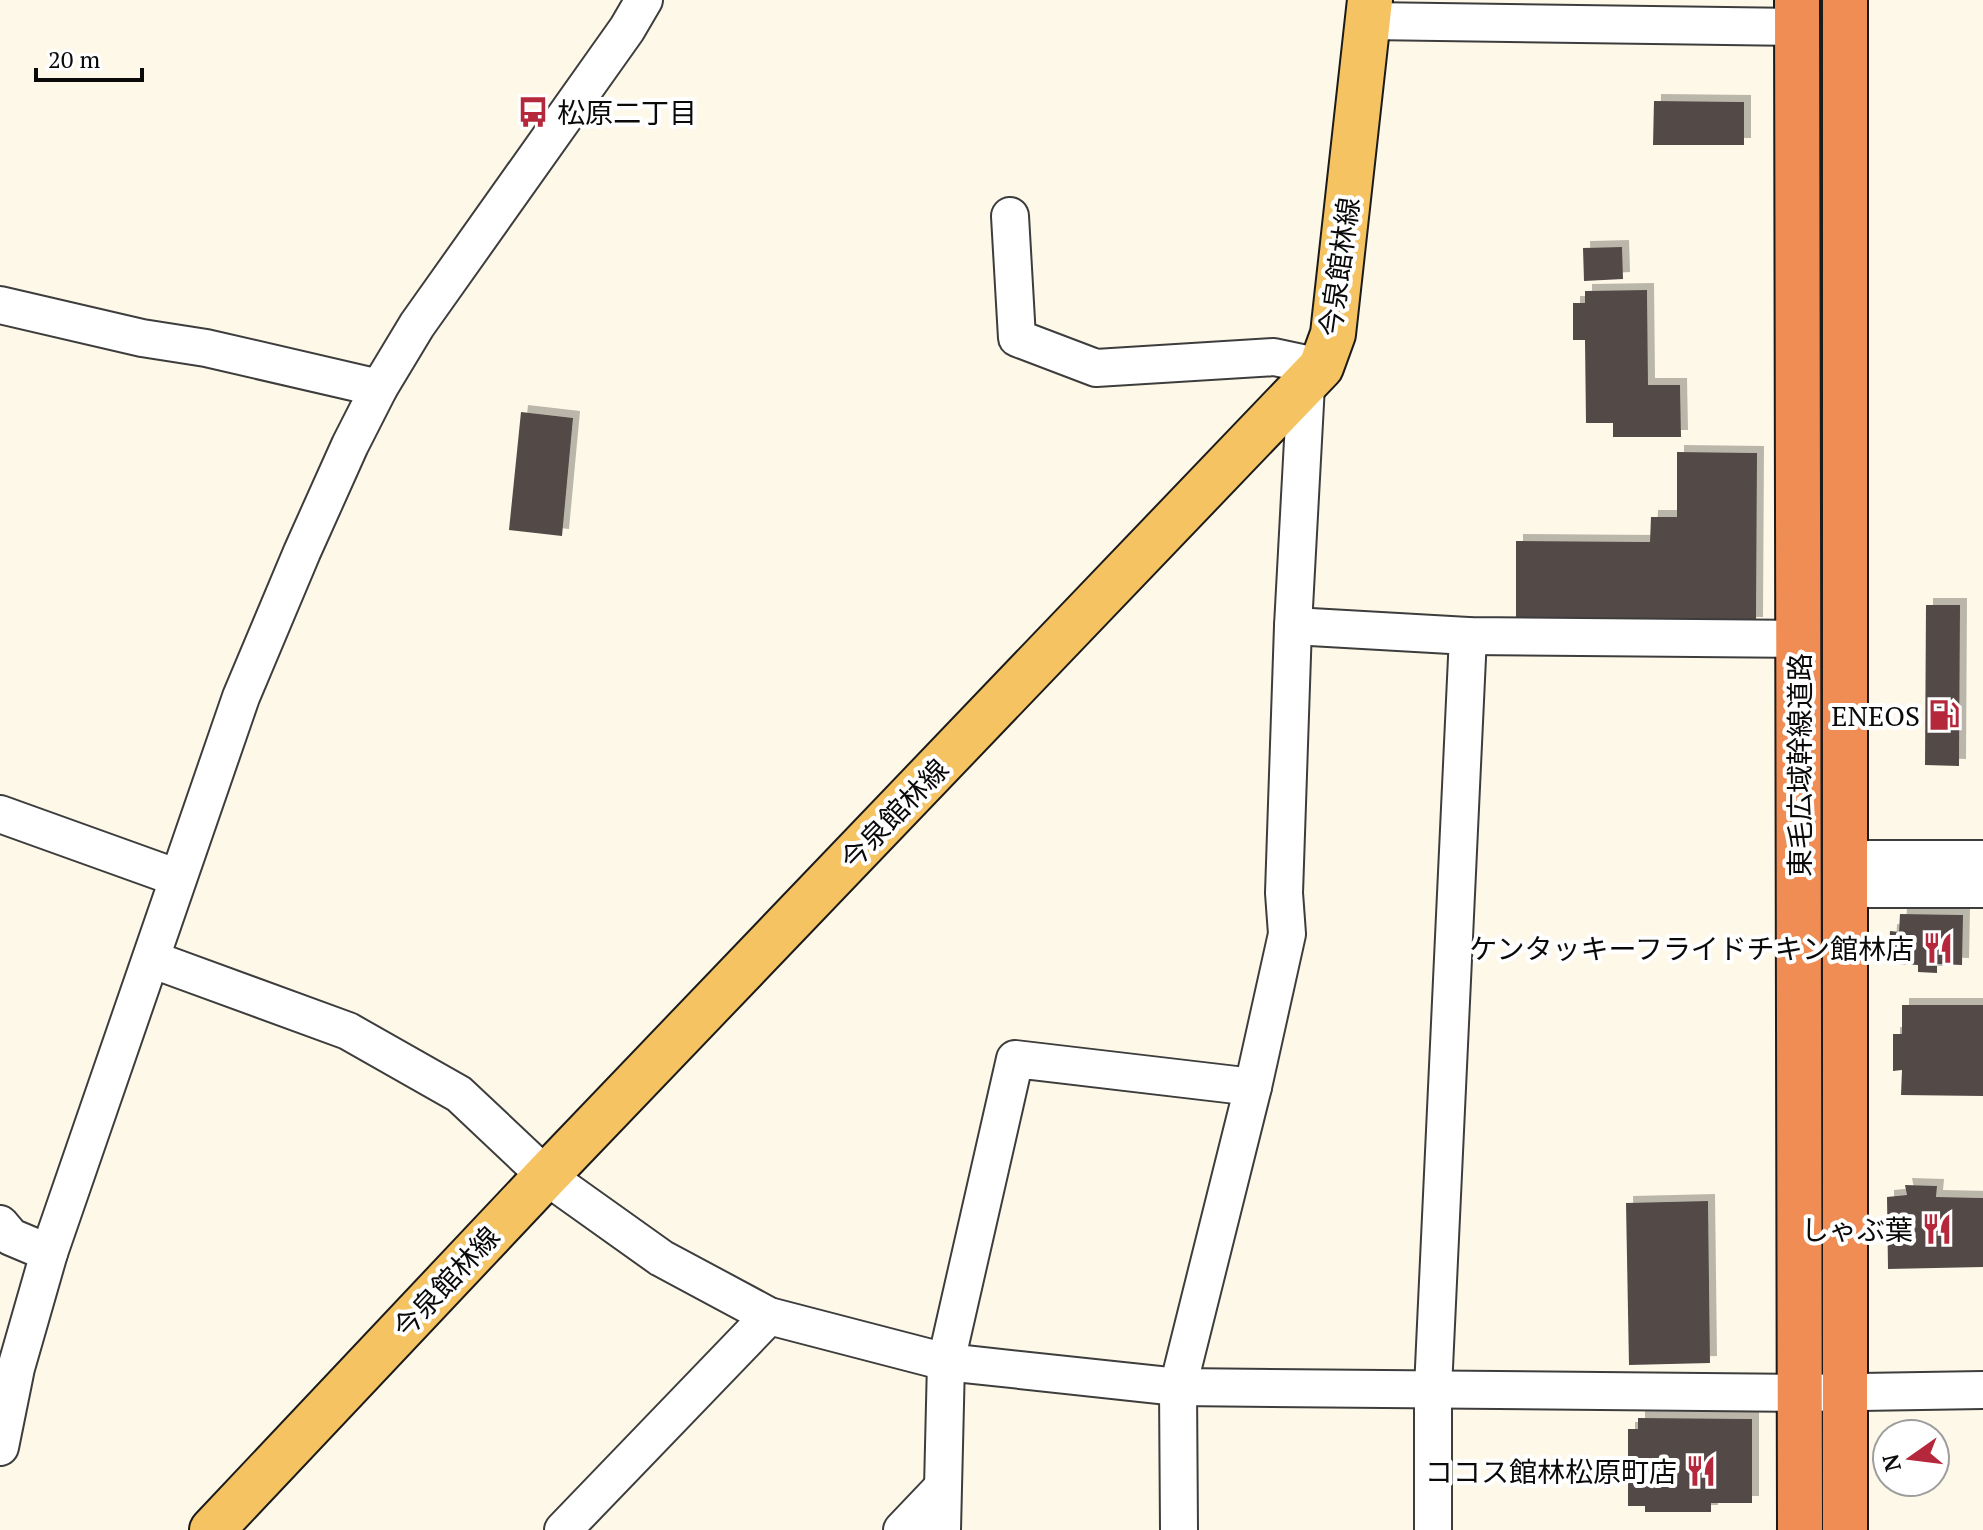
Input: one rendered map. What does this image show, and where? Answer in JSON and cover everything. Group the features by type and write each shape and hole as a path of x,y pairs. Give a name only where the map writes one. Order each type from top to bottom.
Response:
{"highway":[{"name":"東毛広域幹線道路","path":"1845,0 1845,1530"},
{"name":"東毛広域幹線道路","path":"1797,14 1800,1530"}],"main road":[{"name":"今泉館林線","path":"212,1530 546,1176 1314,376 1333,334 1369,10"}],"street":[{"path":"0,1447 16,1368 49,1253 178,878 241,697 344,458 379,388 425,314 627,29 644,0"},
{"path":"1369,10 1797,14"},
{"path":"1010,216 1017,338 1096,368 1274,357 1314,376 1293,626 1284,893 1287,934 1253,1087 1178,1387 1179,1530"},
{"path":"0,305 379,388"},
{"path":"1293,626 1468,636 1799,639"},
{"path":"1433,1530 1433,1389 1468,636"},
{"path":"0,814 178,878"},
{"path":"1983,859 1868,859 1845,873 1868,889 1983,889"},
{"path":"151,959 348,1031 459,1094 546,1176 661,1258 769,1316 946,1362 1178,1387 1799,1393 1983,1390"},
{"path":"942,1530 946,1362 1015,1059 1253,1087"},
{"path":"4,1235 49,1253"},
{"path":"563,1530 769,1316"},
{"path":"902,1530 942,1488"}],"building":[{"path":"1654,101 1744,102 1744,145 1653,145"},
{"path":"1622,247 1623,279 1584,281 1583,248"},
{"path":"1647,290 1648,385 1680,385 1681,437 1613,437 1613,423 1586,423 1585,340 1573,340 1573,303 1585,303 1585,291"},
{"path":"521,412 573,418 562,536 509,530"},
{"path":"1677,452 1757,453 1756,624 1516,621 1516,541 1650,542 1651,517 1677,517"},
{"path":"1926,605 1960,605 1959,766 1925,765"},
{"path":"1900,914 1963,915 1962,965 1937,964 1937,973 1918,972 1918,965 1900,964 1900,951 1889,951 1890,931 1899,932"},
{"path":"1902,1005 1983,1005 1983,1096 1901,1095 1902,1070 1893,1071 1893,1034 1902,1034"},
{"path":"1905,1185 1937,1186 1936,1197 1983,1198 1983,1267 1888,1269 1887,1197 1907,1195"},
{"path":"1708,1201 1710,1363 1629,1365 1626,1203"},
{"path":"1638,1418 1752,1419 1752,1503 1711,1503 1711,1512 1645,1512 1645,1506 1628,1506 1628,1429 1638,1429"}],"place":[{"name":"松原二丁目","path":"533,112"},
{"name":"ENEOS","path":"1944,715"},
{"name":"ケンタッキーフライドチキン館林店","path":"1938,948"},
{"name":"しゃぶ葉","path":"1937,1229"},
{"name":"ココス館林松原町店","path":"1701,1471"}]}
